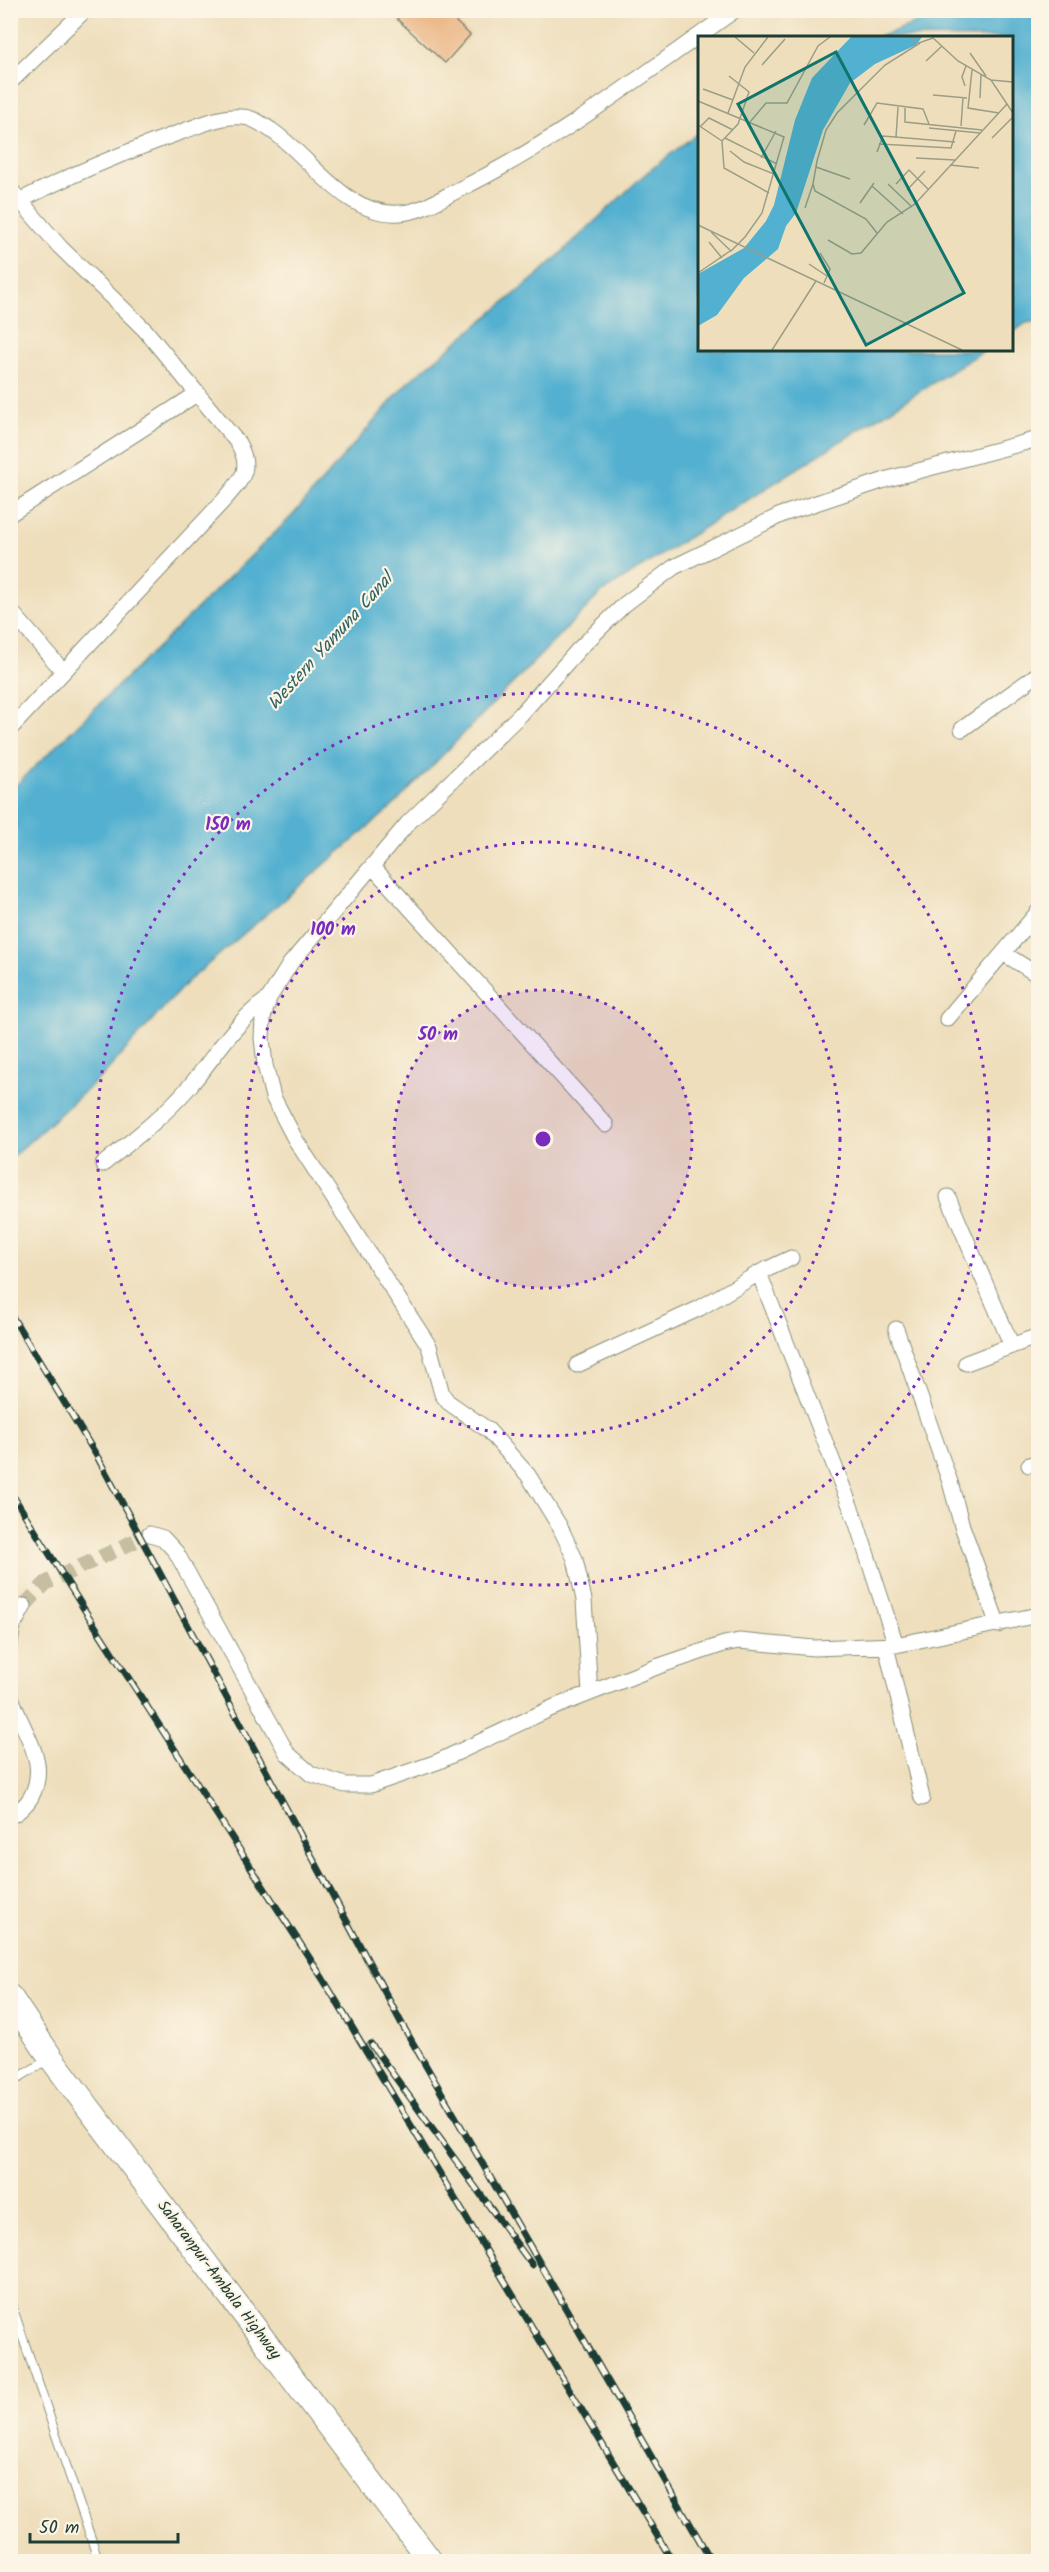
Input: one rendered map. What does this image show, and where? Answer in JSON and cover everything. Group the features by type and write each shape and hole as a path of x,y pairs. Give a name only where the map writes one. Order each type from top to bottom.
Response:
{"main road":[{"name":"Saharanpur-Ambala Highway","path":"10,1997 51,2058 431,2562"}],"street":[{"path":"10,82 85,10"},
{"path":"10,729 224,500 244,475 246,465 238,443 145,330 60,247 15,195 119,154 224,117 244,117 260,123 281,136 334,186 368,209 401,213 420,209 500,170 567,127 735,10"},
{"path":"10,514 198,393"},
{"path":"103,1164 147,1129 177,1100 244,1017 269,998 290,964 408,823 520,714 625,604 674,567 783,514 888,479 1038,440"},
{"path":"10,610 63,671"},
{"path":"962,729 1038,674"},
{"path":"372,866 606,1125"},
{"path":"947,1019 1038,912"},
{"path":"1003,953 1038,975"},
{"path":"269,998 262,1038 265,1065 273,1097 295,1138 429,1346 442,1394 448,1402 488,1430 528,1475 560,1527 575,1559 584,1600 590,1693"},
{"path":"948,1197 1012,1347"},
{"path":"577,1365 700,1308 791,1257"},
{"path":"759,1273 856,1521 891,1646 922,1798"},
{"path":"896,1329 998,1625"},
{"path":"966,1363 1038,1336"},
{"path":"150,1534 163,1538 176,1552 287,1754 311,1774 345,1785 371,1785 437,1762 552,1708 659,1666 739,1641 814,1648 891,1646 1038,1615"},
{"path":"10,1643 13,1626 24,1606"},
{"path":"10,1694 38,1763 38,1782 28,1801 10,1816"}],"lane":[{"path":"10,2083 51,2058"},
{"path":"10,2300 99,2562"}],"water":[{"path":"950,10 1038,11 1038,321 1026,323 1013,332 1013,36 882,36"},
{"name":"Western Yamuna Canal","path":"698,133 698,351 983,351 602,592 393,806 186,983 102,1076 11,1158 10,832 17,825 11,818 11,790 292,516 407,383 539,274 645,174"}],"building":[{"path":"405,10 443,10 470,35 445,63 397,19"}],"tunnel":[{"path":"24,1606 46,1583 150,1534"}],"railway":[{"path":"10,1313 98,1458 403,2026 712,2562"},
{"path":"10,1491 323,1979 673,2562"},
{"path":"371,2044 532,2265"}]}
